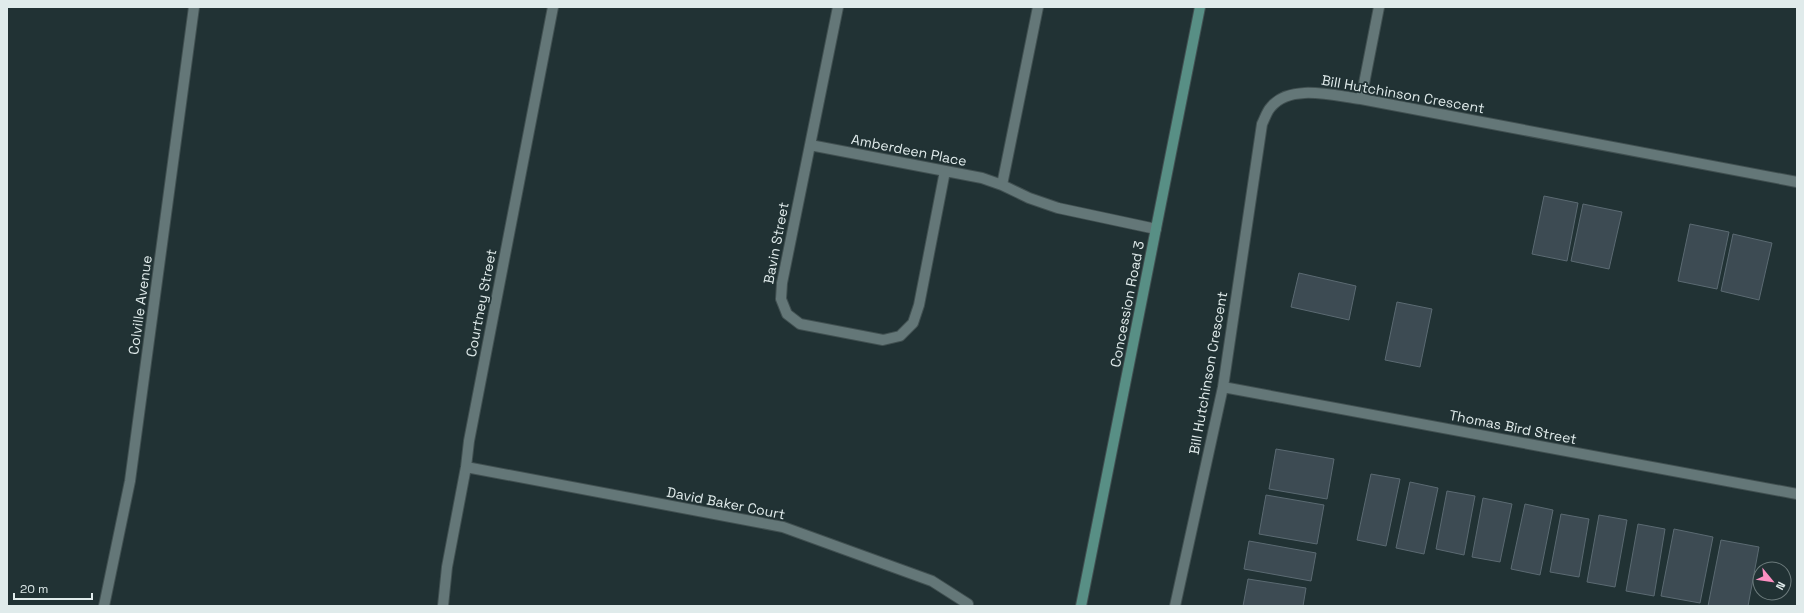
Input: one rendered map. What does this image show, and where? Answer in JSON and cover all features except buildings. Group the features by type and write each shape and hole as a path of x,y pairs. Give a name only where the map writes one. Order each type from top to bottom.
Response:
{"street":[{"name":"Colville Avenue","path":"104,606 130,481 194,7"},
{"name":"Courtney Street","path":"443,606 446,567 466,467 469,441 553,7"},
{"name":"Bavin Street","path":"838,7 782,283 780,299 787,314 800,324 883,340 900,336 913,323 919,305 945,171"},
{"path":"1002,185 1038,7"},
{"name":"Concession Road 3","path":"1081,606 1200,7"},
{"path":"1361,100 1378,7"},
{"name":"Bill Hutchinson Crescent","path":"1175,606 1223,387 1262,124 1271,106 1286,96 1306,92 1361,100 1797,182"},
{"name":"Amberdeen Place","path":"810,145 982,178 1002,185 1029,198 1058,208 1156,228"},
{"name":"Thomas Bird Street","path":"1223,387 1797,494"},
{"name":"David Baker Court","path":"466,467 783,527 932,581 968,604"}]}
